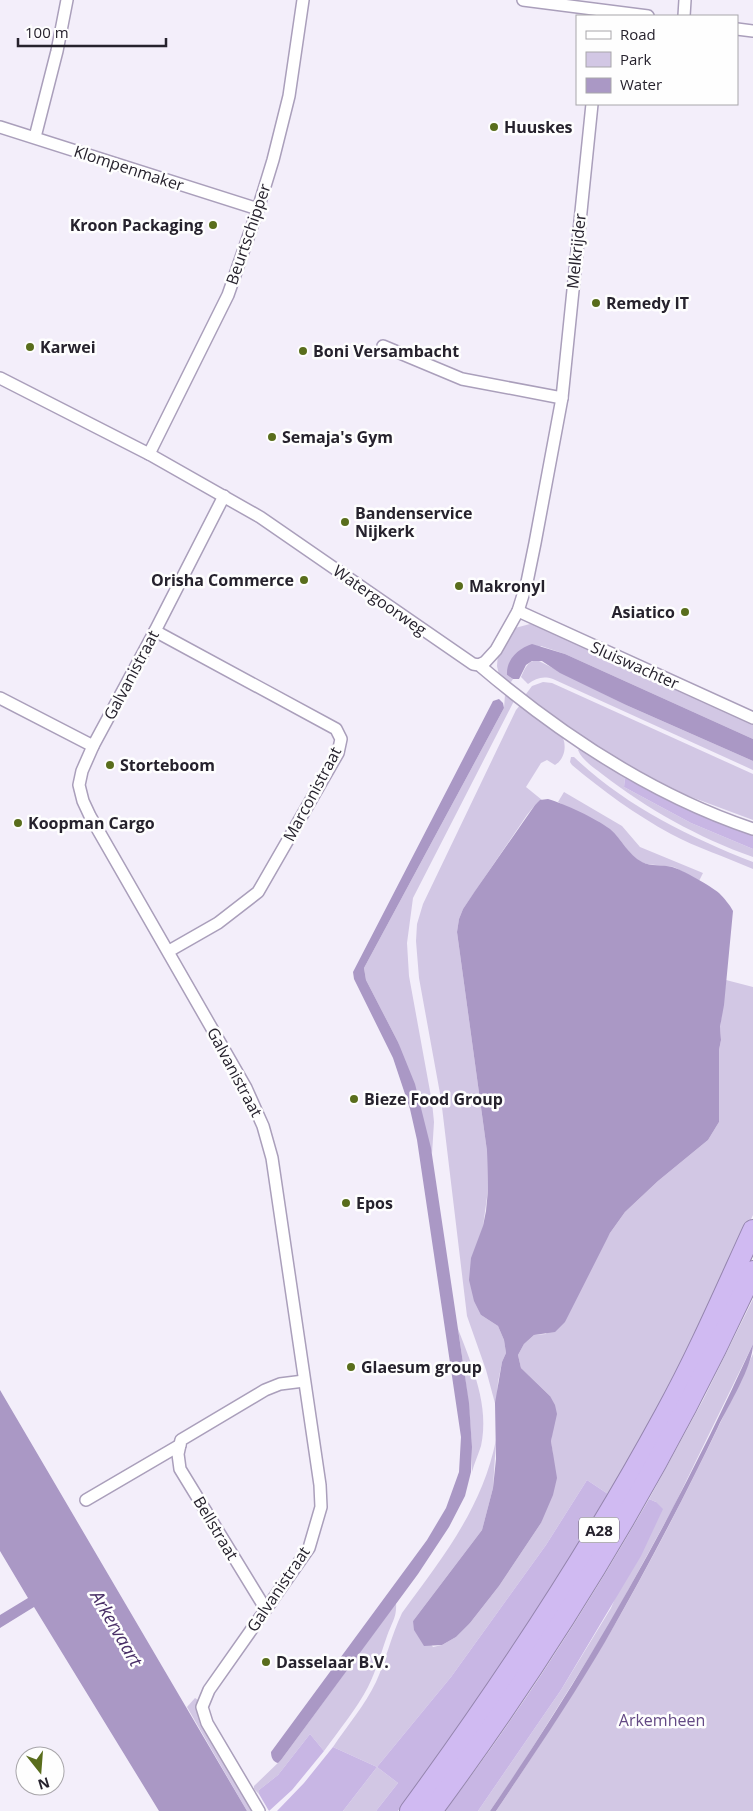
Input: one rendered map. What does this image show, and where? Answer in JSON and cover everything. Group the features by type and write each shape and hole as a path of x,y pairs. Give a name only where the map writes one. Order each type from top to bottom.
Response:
{"highway":[{"name":"A28","path":"410,1811 460,1744 536,1630 603,1523 666,1412 715,1313 753,1230"},
{"name":"A28","path":"432,1811 548,1646 620,1529 678,1423 732,1317 753,1271"}],"street":[{"path":"35,137 57,51 67,0"},
{"name":"Beurtschipper","path":"149,454 228,296 258,209 273,160 289,96 303,0"},
{"path":"523,0 602,13 633,15"},
{"path":"684,15 685,0"},
{"path":"738,29 753,31"},
{"name":"Melkrijder","path":"479,665 485,662 496,650 518,611 529,574 562,398 592,105"},
{"name":"Klompenmaker","path":"0,127 258,209"},
{"path":"383,346 462,379 562,398"},
{"name":"Watergoorweg","path":"0,378 149,454 260,517 473,664 479,665 571,736 624,770 696,807 753,829"},
{"name":"Galvanistraat","path":"224,496 155,631 93,746 82,771 79,785 83,801 90,816 246,1088 263,1126 272,1158 320,1485 320,1508 309,1548 209,1690 202,1707 207,1723 259,1811"},
{"name":"Sluiswachter","path":"518,611 753,718"},
{"name":"Marconistraat","path":"155,631 336,729 341,739 338,753 258,892 218,923 169,951"},
{"path":"0,698 93,746"},
{"path":"86,1500 180,1445 182,1440 265,1390 280,1384 304,1381"},
{"name":"Bellstraat","path":"180,1445 178,1454 180,1469 265,1608"}],"green space":[{"path":"530,624 538,625 753,723 753,739 565,654 541,646 507,675 513,679 509,685 499,675 497,666 498,653 515,628"},
{"path":"537,660 626,705 753,761 753,770 553,679 540,678 528,684 521,677 525,668"},
{"path":"543,682 552,683 753,774 753,820 659,785 591,745 526,696 532,686"},
{"path":"505,695 514,701 413,898 407,943 409,976 432,1102 434,1122 432,1154 398,1042 366,980 364,968 504,708"},
{"path":"521,704 562,736 564,743 563,756 555,765 547,760 541,763 526,787 542,800 527,815 463,909 457,932 487,1151 488,1190 483,1226 481,1315 498,1326 504,1340 506,1353 498,1382 496,1407 486,1370 467,1316 441,1099 419,978 416,941 417,924 423,904 516,710"},
{"path":"582,748 753,832 753,835 704,817 625,778 624,787 691,823 753,849 753,857 693,832 655,811 588,763 578,750"},
{"path":"571,757 574,757 593,774 636,805 705,842 753,862 753,869 681,839 632,811 572,765 570,762"},
{"path":"564,792 622,826 640,847 703,873 699,881 674,867 647,864 633,857 609,829 558,802"},
{"path":"726,980 753,987 753,1215 707,1315 611,1496 587,1480 546,1545 451,1677 377,1767 333,1747 372,1691 402,1613 446,1552 471,1511 490,1465 496,1440 493,1488 482,1530 413,1621 433,1647 442,1645 456,1637 470,1623 499,1586 541,1523 553,1455 550,1396 521,1368 518,1355 524,1344 534,1335 546,1334 625,1212 658,1181 708,1140 719,1122 720,1028"},
{"path":"753,1299 753,1344 674,1506 608,1627 519,1769 490,1811 478,1811 561,1690 611,1608 656,1502 649,1499 703,1400"},
{"path":"458,1329 474,1372 483,1416 481,1446 472,1472 470,1418"},
{"name":"Arkemheen","path":"753,1354 753,1811 496,1811 565,1707 624,1608 682,1500"},
{"path":"396,1603 395,1616 374,1675 347,1720 324,1751 310,1734 278,1775 259,1790 259,1794 254,1789 254,1786 281,1760"},
{"path":"195,1698 198,1700 256,1811 247,1811 187,1707"},
{"path":"377,1767 398,1783 376,1811 343,1811"}],"shaded area":[{"path":"625,778 704,817 753,835 753,849 691,823 624,787"},
{"path":"587,1480 611,1496 442,1755 398,1811 376,1811 398,1783 377,1767 451,1677 546,1545"},
{"path":"649,1499 656,1502 663,1509 641,1556 561,1690 478,1811 445,1811 500,1736 552,1658 602,1579"},
{"path":"310,1734 324,1751 292,1790 269,1811 259,1794 259,1790 278,1775"},
{"path":"333,1747 377,1767 343,1811 277,1811 304,1783"}],"water":[{"path":"532,644 565,654 753,739 753,761 626,705 560,673 542,661 532,661 526,665 519,679 513,679 507,675 507,669 514,655 522,648"},
{"path":"499,699 503,703 504,708 364,968 366,980 398,1042 415,1084 431,1148 469,1403 472,1447 471,1472 465,1496 449,1527 418,1574 278,1763 271,1756 271,1752 427,1540 446,1508 459,1472 461,1437 417,1140 410,1109 393,1058 354,979 353,972 493,701"},
{"path":"548,799 580,812 610,829 633,855 642,862 676,868 703,882 719,893 733,911 724,1005 720,1027 719,1122 708,1140 658,1181 625,1212 610,1233 565,1322 555,1332 534,1335 524,1344 518,1355 521,1368 550,1396 557,1414 551,1441 557,1478 553,1495 541,1523 499,1586 470,1623 456,1637 442,1645 424,1646 414,1630 413,1621 482,1530 493,1488 496,1459 495,1403 502,1362 506,1353 504,1340 498,1326 481,1315 474,1301 469,1280 471,1258 483,1226 486,1211 488,1190 487,1151 457,932 463,909 475,891 535,805 540,800"},
{"path":"753,1344 749,1363 739,1386 620,1616 538,1749 496,1811 490,1811 564,1699 632,1583 695,1465"},
{"name":"Arkervaart","path":"0,1390 247,1811 159,1811 34,1607 0,1628 0,1615 28,1598 0,1551"}],"place":[{"name":"Huuskes","path":"494,127"},
{"name":"Kroon Packaging","path":"213,225"},
{"name":"Remedy IT","path":"596,303"},
{"name":"Karwei","path":"30,347"},
{"name":"Boni Versambacht","path":"303,351"},
{"name":"Semaja's Gym","path":"272,437"},
{"name":"Bandenservice Nijkerk","path":"345,522"},
{"name":"Orisha Commerce","path":"304,580"},
{"name":"Makronyl","path":"459,586"},
{"name":"Asiatico","path":"685,612"},
{"name":"Storteboom","path":"110,765"},
{"name":"Koopman Cargo","path":"18,823"},
{"name":"Bieze Food Group","path":"354,1099"},
{"name":"Epos","path":"346,1203"},
{"name":"Glaesum group","path":"351,1367"},
{"name":"Dasselaar B.V.","path":"266,1662"}]}
